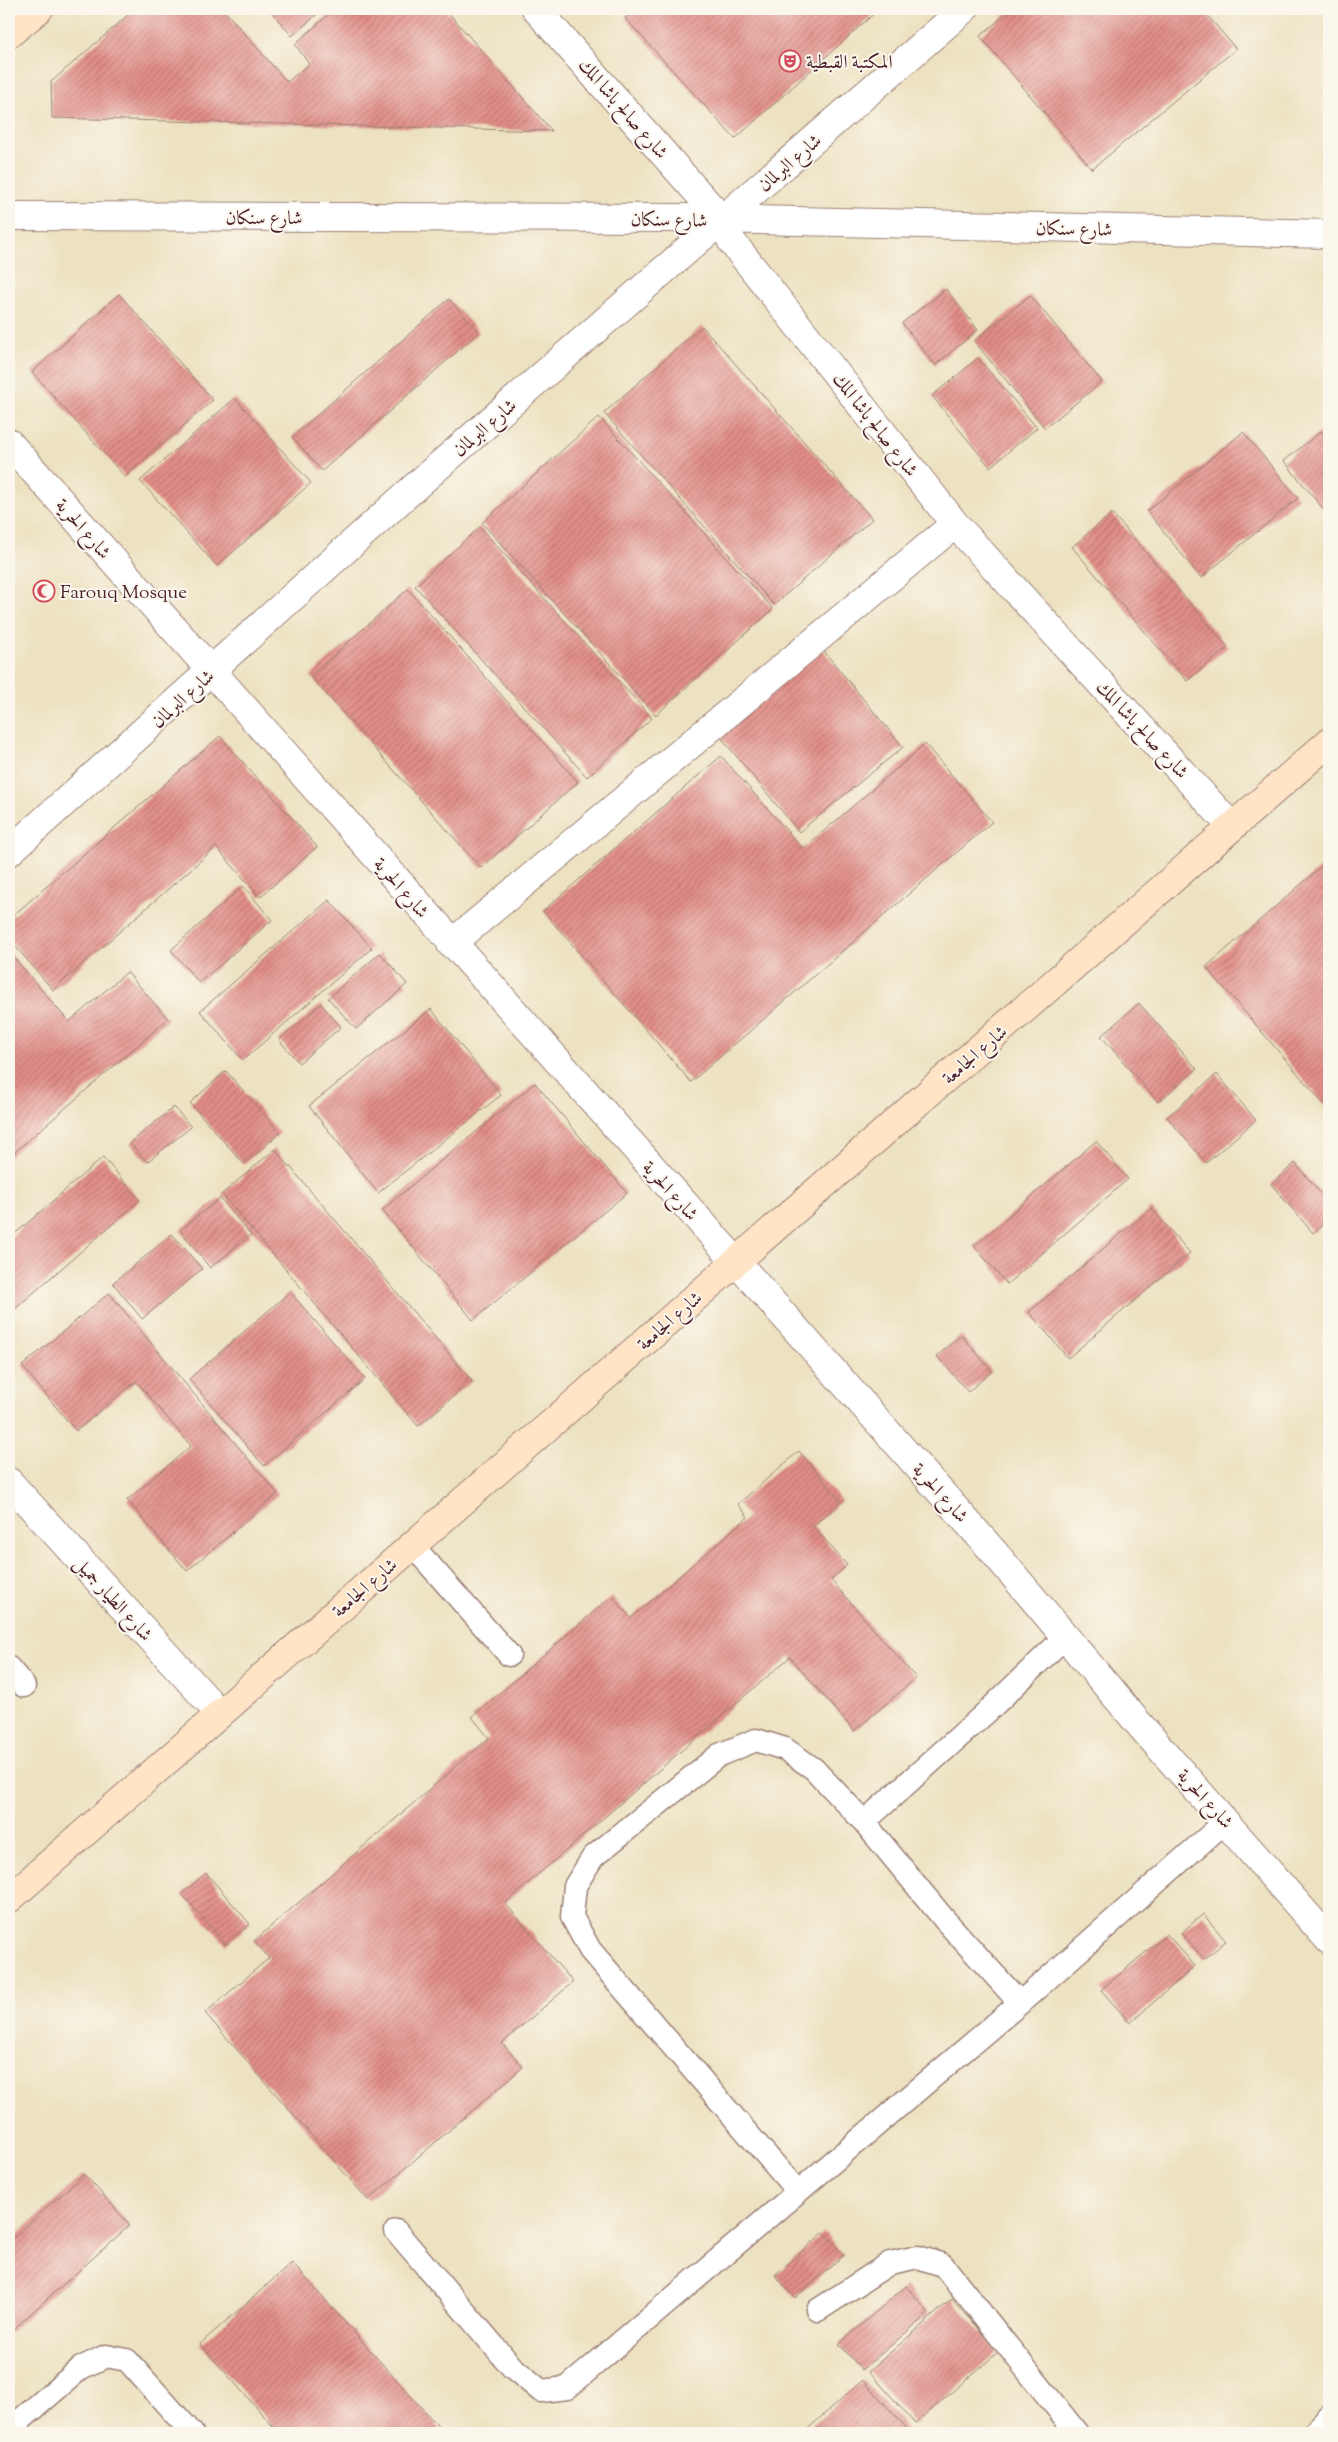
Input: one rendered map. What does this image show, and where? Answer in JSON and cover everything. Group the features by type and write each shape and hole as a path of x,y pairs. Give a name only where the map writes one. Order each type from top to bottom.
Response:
{"main road":[{"path":"9,34 39,9"},
{"name":"شارع الجامعة","path":"9,1899 1329,742"}],"street":[{"name":"شارع صالح باشا المك","path":"536,9 722,220 732,242 955,524 1232,827"},
{"name":"شارع البرلمان","path":"9,852 211,673 426,477 964,9"},
{"name":"شارع سنكان","path":"9,216 679,218 1329,234"},
{"name":"شارع الحرية","path":"9,443 1066,1636 1139,1724 1329,1940"},
{"path":"452,944 955,524"},
{"name":"شارع الطيار جميل","path":"9,1482 220,1714"}],"lane":[{"path":"412,1545 509,1655"},
{"path":"864,1822 989,1710 1066,1636"},
{"path":"9,1668 24,1686"},
{"path":"798,2192 590,1950 572,1918 575,1886 593,1857 718,1755 756,1740 785,1749 814,1769 864,1822 944,1919 1020,2003"},
{"path":"396,2231 512,2367 541,2391 567,2388 1020,2003 1226,1821"},
{"path":"818,2310 890,2263 918,2257 943,2264 1077,2433"},
{"path":"9,2430 81,2368 106,2356 127,2360 192,2433"},
{"path":"1316,2433 1317,2429 1329,2417"}],"building":[{"path":"135,9 223,9 287,82 309,64 295,44 335,9 445,9 552,131 52,118 51,82"},
{"path":"269,9 323,9 292,36"},
{"path":"636,9 879,9 735,139 625,18"},
{"path":"1012,9 1202,9 1236,49 1092,169 980,36"},
{"path":"946,289 978,330 935,365 902,323"},
{"path":"119,294 213,400 125,477 32,372"},
{"path":"1030,295 1102,382 1045,428 974,341"},
{"path":"449,299 479,332 322,471 292,437"},
{"path":"702,326 872,519 774,605 604,413"},
{"path":"978,358 1037,428 990,467 932,396"},
{"path":"235,398 311,483 217,566 140,481"},
{"path":"599,417 773,609 656,715 482,523"},
{"path":"1321,431 1329,441 1329,516 1284,461"},
{"path":"1243,432 1298,498 1201,578 1147,511"},
{"path":"1112,513 1228,647 1187,681 1072,547"},
{"path":"480,527 652,718 587,777 415,586"},
{"path":"408,589 578,782 481,868 310,676"},
{"path":"822,649 903,747 799,832 719,735"},
{"path":"220,736 317,847 260,897 216,847 53,990 9,939 9,919"},
{"path":"925,744 992,822 691,1082 543,911 721,756 803,849"},
{"path":"1329,860 1329,1110 1206,967"},
{"path":"243,886 272,920 199,983 171,950"},
{"path":"329,900 372,948 243,1060 200,1011"},
{"path":"9,952 69,1022 127,972 168,1019 9,1157"},
{"path":"380,953 407,984 356,1029 328,998"},
{"path":"1139,1003 1197,1069 1158,1102 1101,1036"},
{"path":"321,1004 341,1027 299,1063 279,1040"},
{"path":"431,1009 501,1095 378,1193 309,1106"},
{"path":"226,1071 280,1133 244,1164 190,1103"},
{"path":"1217,1074 1256,1120 1206,1163 1167,1117"},
{"path":"535,1083 627,1193 473,1320 382,1210"},
{"path":"174,1107 191,1127 147,1162 130,1143"},
{"path":"1096,1141 1128,1179 1007,1284 974,1246"},
{"path":"275,1149 472,1381 418,1426 222,1194"},
{"path":"103,1157 140,1200 9,1314 9,1239"},
{"path":"1295,1163 1329,1203 1329,1219 1313,1233 1271,1184"},
{"path":"220,1198 251,1235 210,1268 180,1230"},
{"path":"1151,1208 1190,1253 1068,1358 1029,1312"},
{"path":"172,1234 202,1269 142,1319 113,1283"},
{"path":"290,1292 365,1379 264,1466 189,1379"},
{"path":"109,1293 278,1494 187,1571 127,1500 191,1446 136,1381 76,1431 22,1366"},
{"path":"961,1335 992,1371 968,1392 937,1356"},
{"path":"799,1451 841,1501 813,1526 847,1565 831,1580 916,1678 854,1731 790,1657 505,1903 573,1982 502,2043 523,2067 368,2200 205,2013 269,1958 254,1941 489,1738 472,1717 612,1596 631,1618 748,1517 738,1504"},
{"path":"206,1873 250,1924 226,1945 182,1894"},
{"path":"1203,1914 1226,1941 1204,1959 1181,1933"},
{"path":"1167,1934 1195,1966 1130,2023 1101,1990"},
{"path":"84,2174 130,2225 9,2333 9,2242"},
{"path":"824,2232 844,2255 795,2298 775,2275"},
{"path":"292,2263 444,2433 279,2433 200,2344"},
{"path":"906,2286 929,2313 862,2370 839,2344"},
{"path":"952,2299 998,2352 915,2424 869,2371"},
{"path":"863,2380 911,2433 803,2433"}],"place":[{"name":"المكتبة القبطية","path":"790,61"},
{"name":"Farouq Mosque","path":"44,591"}]}
